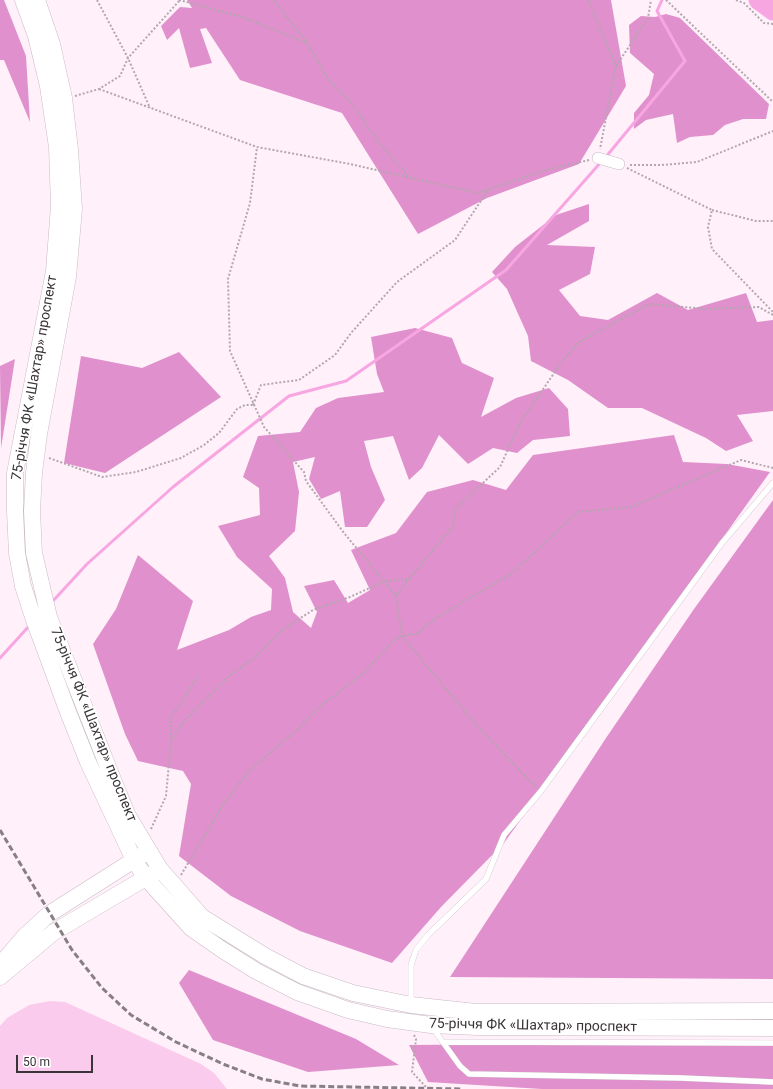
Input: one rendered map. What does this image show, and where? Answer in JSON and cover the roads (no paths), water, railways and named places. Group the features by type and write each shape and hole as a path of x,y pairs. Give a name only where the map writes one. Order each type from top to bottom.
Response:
{"main road":[{"name":"75-річчя ФК «Шахтар» проспект","path":"23,0 36,36 48,86 58,147 58,206 54,271 15,473 14,511 16,539 23,586 34,620 88,762 134,860 146,878 191,928 256,971 297,992 348,1010 407,1022 430,1025 477,1027 773,1028"},
{"name":"75-річчя ФК «Шахтар» проспект","path":"37,0 52,44 64,98 70,150 74,209 68,277 39,434 34,473 32,511 34,552 49,617 112,777 127,814 160,869 175,888 202,917 265,956 303,976 353,993 411,1005 476,1012 773,1011"},
{"path":"0,965 24,937 49,914 148,850"},
{"path":"0,977 54,932 160,869"}],"street":[{"path":"598,158 618,164"}],"lane":[{"path":"411,1005 411,965 416,950 428,935 486,879 504,835 541,791 722,543 773,483"},
{"path":"430,1025 444,1042 460,1066 469,1074 681,1078 773,1082"},
{"path":"444,1042 773,1043"}],"waterway":[{"path":"605,158 685,61 657,11 662,0"},
{"path":"758,0 773,11"},
{"path":"52,602 87,564 173,487 289,396 346,381 506,270 601,162"},
{"path":"0,658 30,625"}],"railway":[{"path":"0,830 72,950 102,988 131,1015 176,1042 223,1064 262,1079 300,1086 462,1089"}]}
